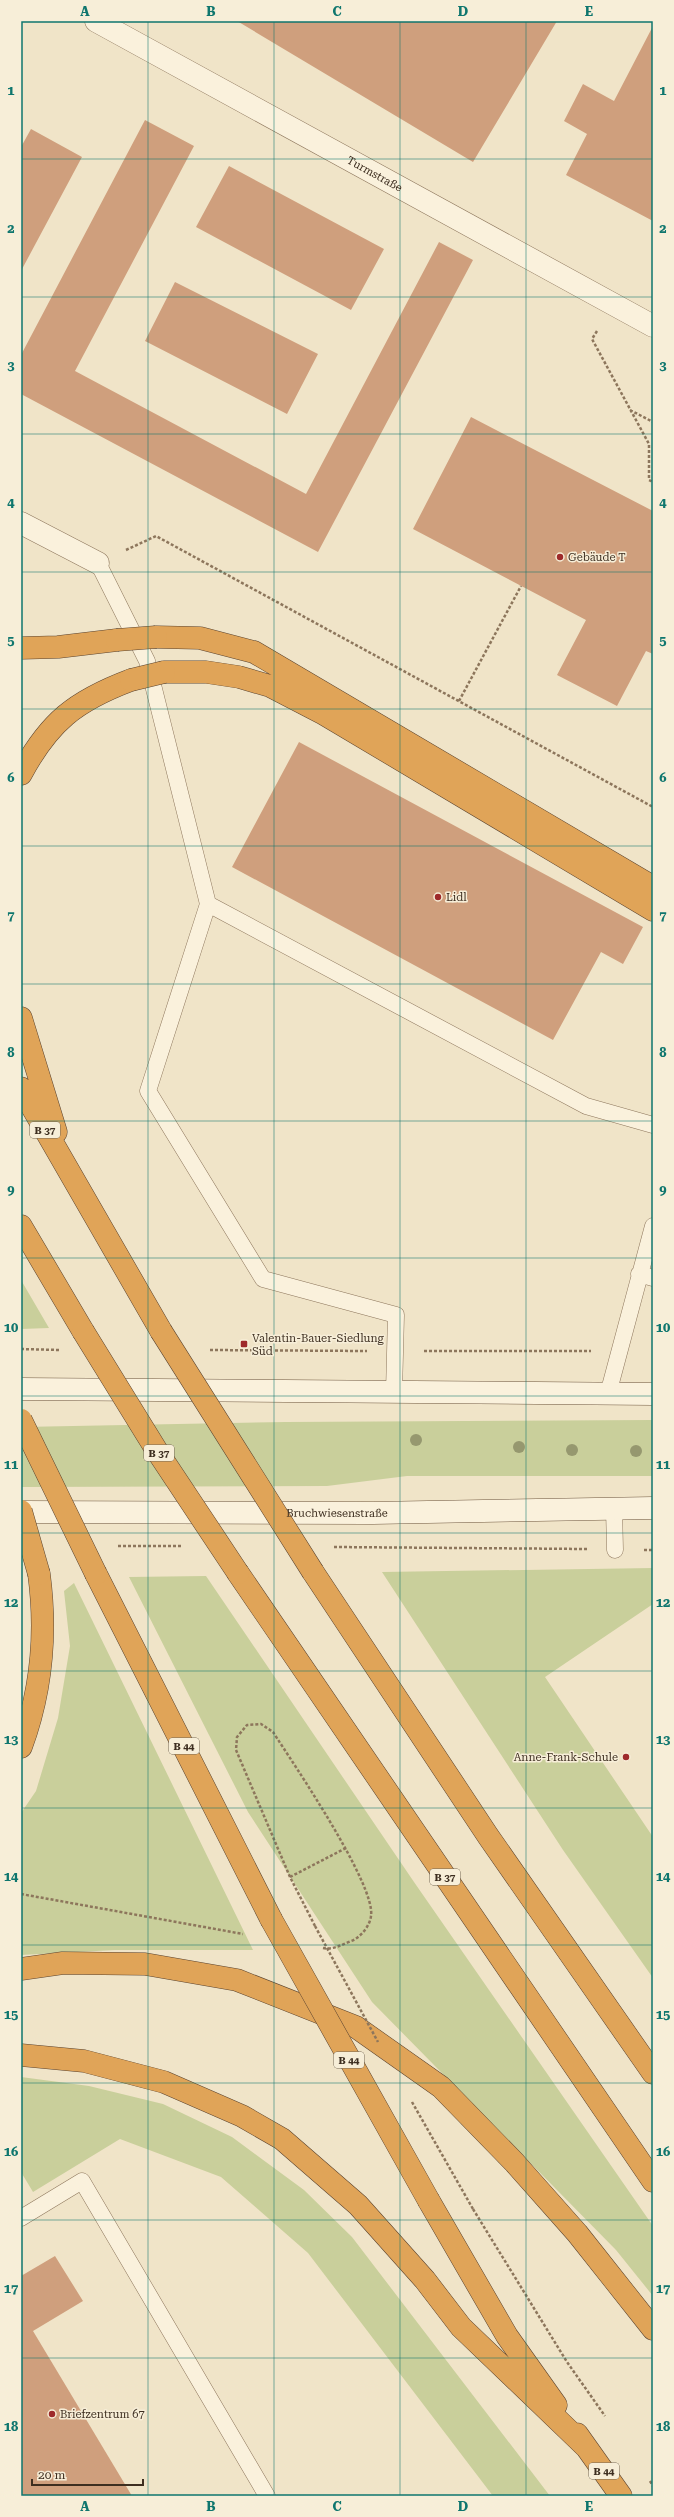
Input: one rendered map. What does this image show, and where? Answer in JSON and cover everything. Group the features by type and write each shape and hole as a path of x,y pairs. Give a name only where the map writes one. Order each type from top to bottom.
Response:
{"highway":[{"path":"21,648 58,647 156,637 200,638 254,652 653,887"},
{"path":"21,774 41,740 56,724 77,706 102,691 130,680 164,672 206,672 270,686 324,714 653,910"},
{"path":"21,1018 69,1173"},
{"name":"B 37","path":"21,1088 162,1331 313,1572 488,1836 653,2073"},
{"name":"B 37","path":"21,1226 83,1331 157,1450 238,1573 653,2181"},
{"name":"B 44","path":"21,1420 96,1574 271,1919 428,2201 507,2336 621,2496"},
{"path":"21,1511 39,1574 44,1634 36,1701 21,1747"},
{"path":"21,1969 63,1963 152,1965 237,1980 356,2027 441,2087 510,2157 577,2233 653,2329"},
{"path":"21,2056 84,2061 164,2082 242,2116 282,2139 358,2205 425,2280 461,2327 586,2447"}],"main road":[{"name":"Turmstraße","path":"96,21 653,326"},
{"path":"21,523 98,564"},
{"path":"21,1389 653,1394"},
{"name":"Bruchwiesenstraße","path":"21,1511 373,1513 653,1508"}],"lane":[{"path":"98,564 147,661 208,904 148,1091 263,1279 396,1315 394,1392"},
{"path":"208,904 586,1106 653,1125"},
{"path":"608,1394 646,1276 653,1226"},
{"path":"614,1508 614,1550"},
{"path":"21,2218 82,2181 267,2496"}],"path":[{"path":"613,304 592,339 649,444 649,480 653,482"},
{"path":"630,410 653,422"},
{"path":"98,564 156,536 653,807"},
{"path":"459,701 521,586"},
{"path":"332,1547 653,1550"},
{"path":"290,1877 346,1848"},
{"path":"315,1926 381,2048"},
{"path":"411,2101 473,2209 567,2362 608,2421"},
{"path":"648,2479 653,2486"}],"green space":[{"path":"21,1280 49,1328 21,1329"},
{"path":"653,1420 653,1476 407,1476 327,1486 21,1487 21,1427 286,1422"},
{"path":"653,1568 653,1604 545,1677 653,1837 653,1978 563,1850 382,1572"},
{"path":"206,1576 414,1882 653,2226 653,2296 616,2250 372,2002 248,1812 129,1577"},
{"path":"74,1583 253,1950 115,1950 21,1955 21,1813 36,1791 58,1718 70,1646 64,1591"},
{"path":"21,2077 89,2086 163,2104 232,2137 304,2190 352,2237 550,2496 493,2496 308,2253 221,2177 120,2139 33,2192 21,2172"}],"building":[{"path":"237,21 557,21 473,162"},
{"path":"653,26 653,221 566,175 587,134 564,121 583,84 614,101"},
{"path":"145,120 194,146 75,371 306,494 439,242 473,260 318,552 21,394 21,355"},
{"path":"31,129 82,157 21,271 21,147"},
{"path":"229,166 384,249 351,310 196,227"},
{"path":"175,282 318,354 287,414 145,341"},
{"name":"Gebäude T","path":"471,417 653,511 653,654 646,651 617,706 557,675 586,620 413,529"},
{"name":"Lidl","path":"299,742 643,927 623,964 601,952 553,1040 232,867"},
{"name":"Briefzentrum 67","path":"55,2256 83,2301 33,2331 132,2496 21,2496 21,2276"}],"place":[{"name":"Gebäude T","path":"560,557"},
{"name":"Lidl","path":"438,897"},
{"name":"Valentin-Bauer-Siedlung Süd","path":"244,1344"},
{"name":"Anne-Frank-Schule","path":"626,1757"},
{"name":"Briefzentrum 67","path":"52,2414"}]}
